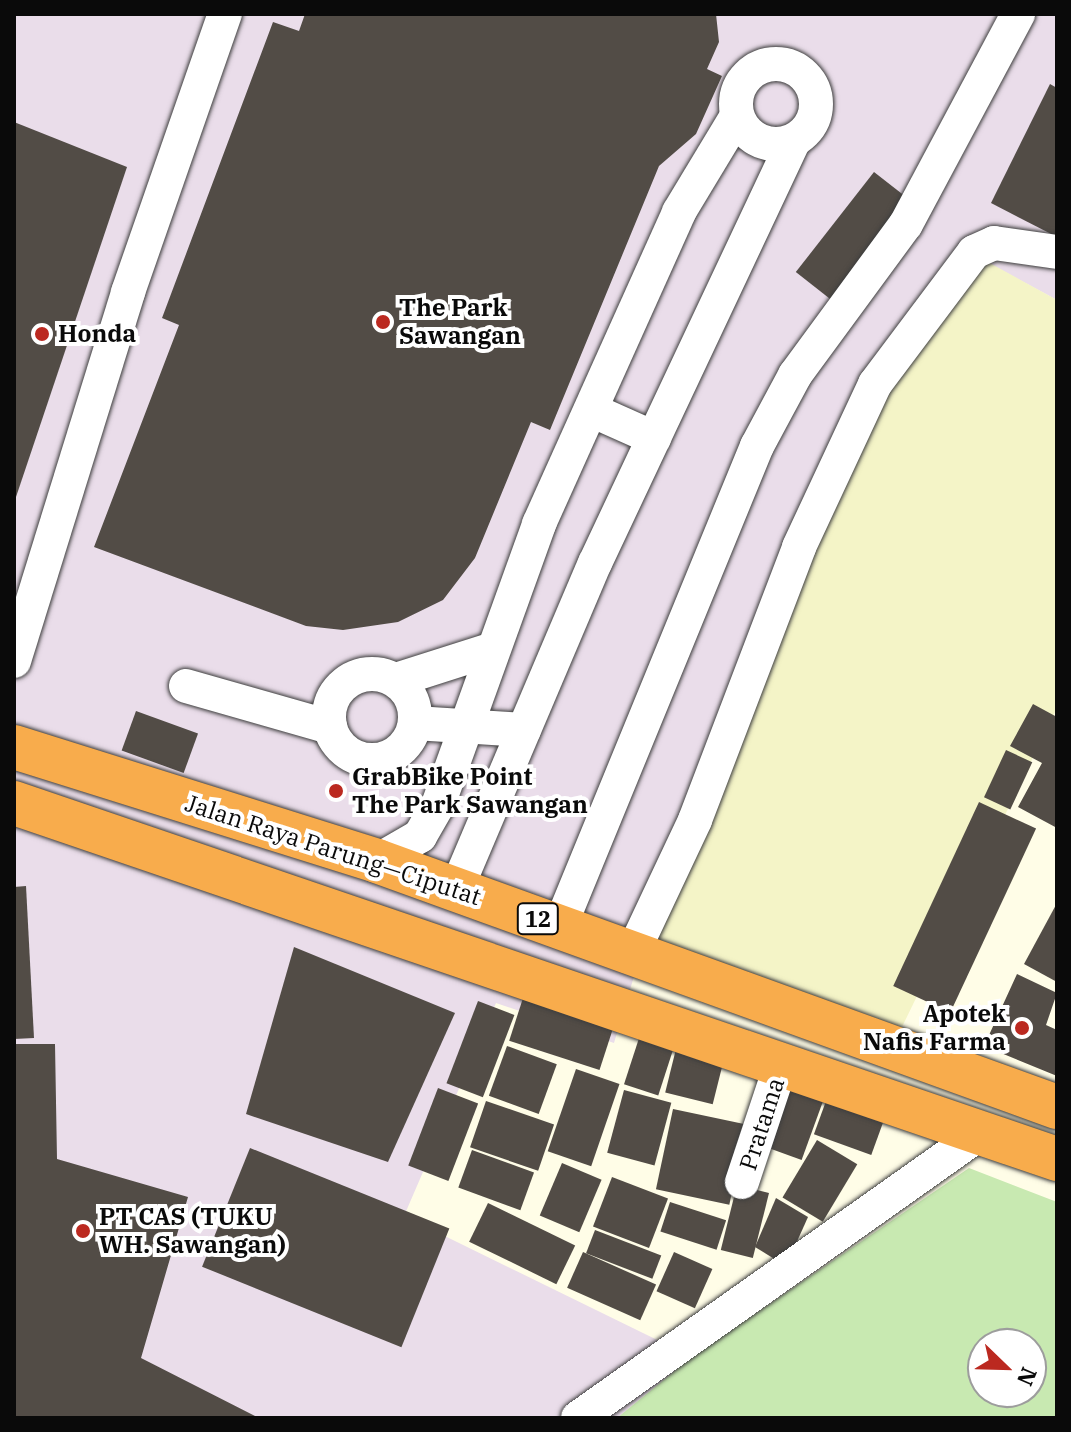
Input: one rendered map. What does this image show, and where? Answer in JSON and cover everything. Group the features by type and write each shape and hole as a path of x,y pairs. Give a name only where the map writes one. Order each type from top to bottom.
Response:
{"highway":[{"name":"Jalan Raya Parung—Ciputat","path":"14,747 377,861 1057,1107"},
{"name":"12","path":"14,803 612,1002 781,1065 1057,1159"},
{"path":"612,1002 633,952"}],"street":[{"path":"14,661 128,292 225,14"},
{"path":"560,926 649,694 768,424 906,224 1018,14"},
{"path":"377,861 429,822 490,650 679,212 737,116 747,76 785,64 809,79 817,106 794,140 654,438 456,890"},
{"path":"737,116 767,144 794,140"},
{"path":"633,952 695,820 799,547 875,384 974,252 994,243 1057,252"},
{"path":"591,410 654,438"},
{"path":"396,680 408,692 415,723 402,749 375,761 346,752 330,727 333,699 354,678 396,680 490,650"},
{"path":"186,686 330,727"},
{"path":"415,723 466,722 524,730"},
{"name":"Pratama","path":"742,1182 781,1065"},
{"path":"578,1418 980,1133"}],"shaded area":[{"path":"14,14 1057,14 1057,300 977,257 641,953 614,1043 496,1003 404,1216 692,1357 617,1418 14,1418"}],"green space":[{"path":"977,256 1057,300 1057,708 902,1027 641,953 833,469"},
{"path":"969,1168 1057,1202 1057,1418 617,1418 692,1357"}],"building":[{"name":"The Park Sawangan","path":"305,14 716,14 719,42 707,69 722,76 696,134 659,166 550,430 531,422 475,558 443,600 398,622 343,630 306,626 94,547 179,325 162,318 273,22 299,31"},
{"path":"1050,84 1057,88 1057,237 991,203"},
{"name":"Honda","path":"14,122 127,167 15,500 14,500"},
{"path":"874,172 910,200 832,300 796,272"},
{"path":"1033,704 1057,717 1057,828 1018,807 1042,763 1010,746"},
{"path":"136,711 198,734 184,773 122,750"},
{"path":"1006,750 1032,762 1010,809 984,797"},
{"path":"979,802 1036,829 950,1013 893,986"},
{"path":"26,886 34,1038 14,1039 14,887"},
{"path":"1057,903 1057,982 1024,964"},
{"path":"294,947 455,1013 388,1162 246,1114"},
{"name":"Apotek Nafis Farma","path":"1017,974 1057,993 1046,1025 1057,1030 1057,1076 984,1046"},
{"path":"524,995 614,1024 600,1070 509,1041"},
{"path":"478,1001 514,1015 483,1097 446,1083"},
{"path":"641,1032 675,1043 658,1095 624,1084"},
{"path":"678,1041 726,1053 713,1104 665,1092"},
{"path":"14,1044 55,1044 57,1159 188,1197 141,1358 259,1418 14,1418"},
{"path":"507,1046 557,1064 539,1114 489,1096"},
{"path":"576,1069 619,1084 591,1166 548,1151"},
{"path":"786,1083 825,1097 802,1160 763,1146"},
{"path":"438,1088 478,1103 448,1181 408,1165"},
{"path":"624,1090 671,1103 655,1165 607,1153"},
{"path":"830,1090 887,1111 871,1155 814,1134"},
{"path":"486,1101 554,1124 538,1171 470,1147"},
{"path":"673,1109 746,1125 729,1205 656,1189"},
{"path":"817,1140 857,1164 823,1222 782,1197"},
{"path":"250,1148 449,1229 401,1347 202,1267"},
{"path":"472,1150 534,1173 520,1210 458,1188"},
{"path":"562,1163 602,1180 579,1232 540,1215"},
{"path":"612,1177 668,1199 649,1248 593,1226"},
{"path":"737,1185 769,1193 753,1258 721,1250"},
{"path":"776,1198 808,1217 795,1246 776,1260 755,1247"},
{"path":"670,1202 726,1220 717,1250 660,1231"},
{"path":"488,1203 575,1246 556,1284 469,1242"},
{"path":"595,1230 661,1255 652,1279 586,1253"},
{"path":"583,1252 656,1285 640,1320 567,1288"},
{"path":"674,1252 712,1269 695,1308 657,1291"}],"place":[{"name":"The Park Sawangan","path":"383,322"},
{"name":"Honda","path":"42,334"},
{"name":"GrabBike Point The Park Sawangan","path":"336,791"},
{"name":"Apotek Nafis Farma","path":"1022,1028"},
{"name":"PT CAS (TUKU WH. Sawangan)","path":"83,1231"}]}
